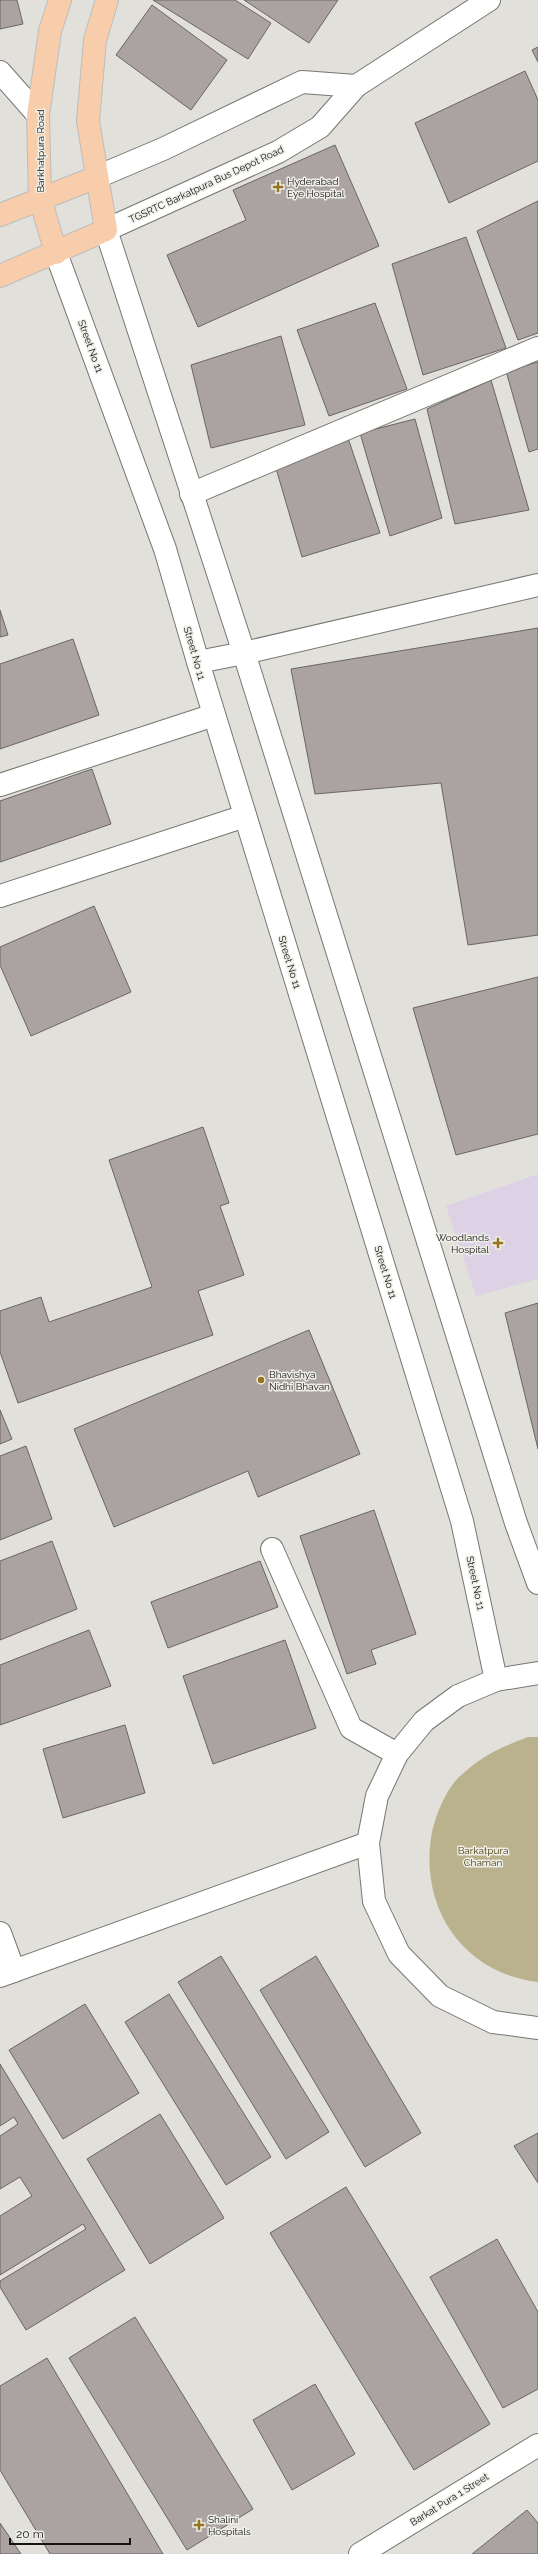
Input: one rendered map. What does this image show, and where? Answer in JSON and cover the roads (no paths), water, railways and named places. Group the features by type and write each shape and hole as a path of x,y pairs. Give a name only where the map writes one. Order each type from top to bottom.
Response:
{"main road":[{"name":"Barkhatpura Road","path":"56,253 40,198 38,115 50,31 60,0"},
{"path":"107,0 95,40 88,121 106,230 244,653 516,1523 538,1583"},
{"name":"TGSRTC Barkatpura Bus Depot Road","path":"106,230 278,152 320,127 356,86 489,0"},
{"path":"0,72 38,115"},
{"path":"0,215 163,149 302,82 356,86"},
{"path":"0,276 106,230"},
{"name":"Street No 11","path":"56,253 165,548 214,716 462,1521 496,1680"},
{"path":"191,494 538,348"},
{"path":"198,662 244,653 538,585"},
{"path":"0,785 214,716"},
{"path":"0,896 245,816"},
{"path":"272,1549 351,1728 397,1754"},
{"path":"538,1673 496,1680 458,1696 424,1722 397,1754 377,1796 368,1843 374,1901 399,1954 440,1996 492,2022 538,2028"},
{"path":"0,1933 7,1974 368,1843"},
{"name":"Barkat Pura 1 Street","path":"360,2554 538,2445"}],"place":[{"name":"Hyderabad Eye Hospital","path":"278,187"},
{"name":"Woodlands Hospital","path":"498,1243"},
{"name":"Bhavishya Nidhi Bhavan","path":"261,1380"},
{"name":"Shalini Hospitals","path":"199,2525"}],"park label":[{"name":"Barkatpura Chaman","path":"483,1856"}]}
